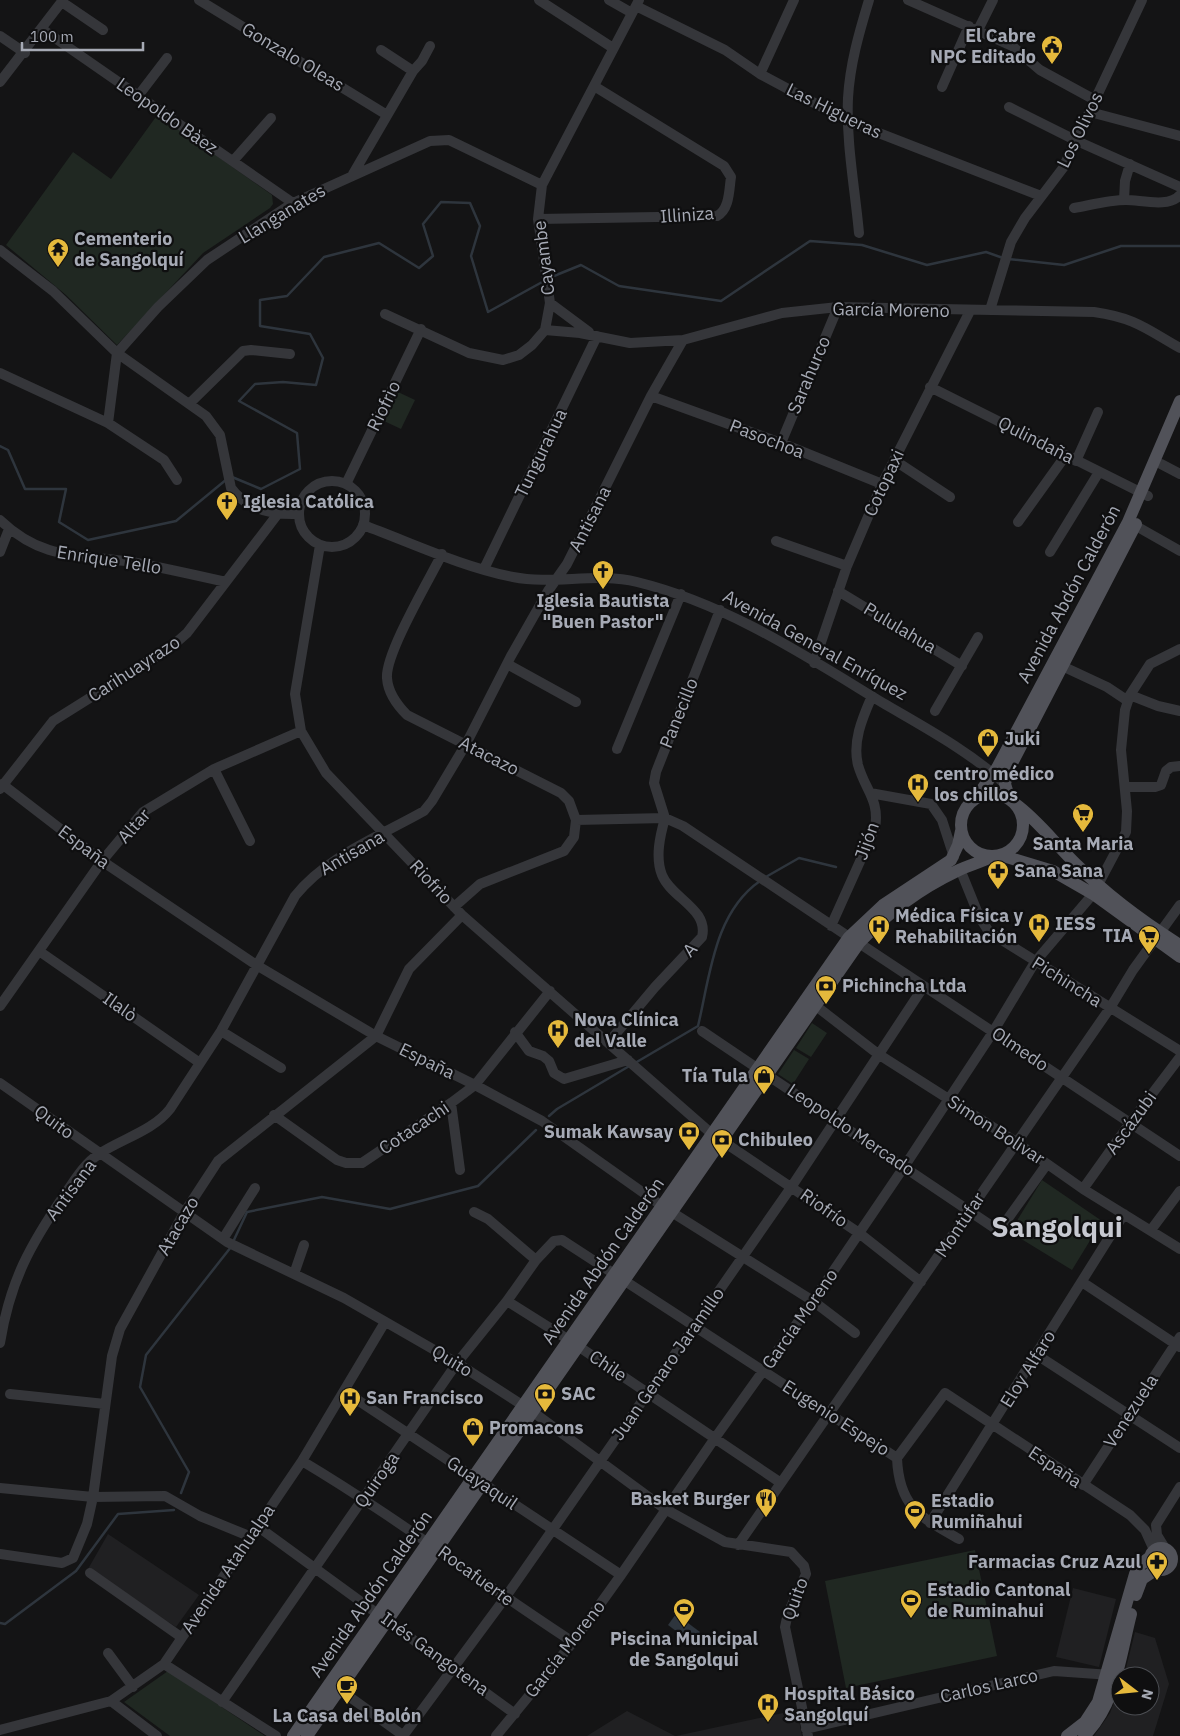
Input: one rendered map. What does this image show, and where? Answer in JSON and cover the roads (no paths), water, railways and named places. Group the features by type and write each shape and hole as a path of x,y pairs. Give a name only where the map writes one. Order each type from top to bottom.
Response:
{"main road":[{"name":"Avenida Abdón Calderón","path":"1005,784 1008,770 1132,524 1180,401"},
{"name":"Avenida Abdón Calderón","path":"1144,494 1161,464 1180,418"},
{"name":"Avenida Abdón Calderón","path":"980,794 993,775 1132,524"},
{"path":"997,856 1018,843 1022,829 1021,815 1012,801 1005,784"},
{"path":"954,857 965,808 980,794 993,794 1012,801 1036,819 1096,889 1180,957"},
{"path":"961,831 964,839 976,852 1043,866 1096,889"},
{"name":"Avenida Abdón Calderón","path":"764,1071 816,1006 854,940 892,910 930,884 960,869 997,856"},
{"name":"Avenida Abdón Calderón","path":"294,1736 433,1545 854,940 883,905 954,857"},
{"path":"1156,936 1180,945"},
{"path":"1157,1569 1152,1565 1167,1553"},
{"path":"1113,1666 1136,1592 1142,1579 1157,1569 1167,1568 1167,1553"},
{"path":"1112,1666 1134,1574 1142,1563 1167,1553"},
{"name":"Avenida Abdón Calderón","path":"307,1736 340,1690 383,1616"},
{"path":"1067,1736 1085,1722 1095,1709 1110,1675"},
{"path":"1084,1736 1104,1712 1110,1675"}],"street":[{"name":"Gonzalo Oleas","path":"199,0 387,115"},
{"path":"540,0 613,48"},
{"name":"Las Higueras","path":"609,0 636,6 725,50 760,74 848,121 1041,196"},
{"path":"760,74 794,0"},
{"path":"859,233 848,121 849,89 855,44 869,0"},
{"path":"908,0 1012,46 1040,70 1095,100"},
{"path":"942,87 973,28 993,0"},
{"name":"Los Olivos","path":"990,310 1010,242 1041,196 1063,168 1142,0"},
{"path":"0,82 25,53 63,1 103,30"},
{"name":"Cayambe","path":"545,330 550,299 538,219 542,185 636,6"},
{"name":"Leopoldo Bàez","path":"42,29 293,203"},
{"path":"0,36 25,53"},
{"path":"353,174 413,71 422,61 430,46"},
{"path":"382,50 413,71"},
{"path":"138,96 167,58"},
{"name":"Illiniza","path":"538,219 717,216 726,207 732,177 724,166 594,86"},
{"path":"1009,107 1077,141 1180,187"},
{"path":"1090,112 1179,134"},
{"path":"234,162 271,118"},
{"name":"Llanganates","path":"117,353 158,307 207,260 293,203 353,174 430,141 441,139 457,144 542,185"},
{"path":"1124,200 1125,181 1130,164"},
{"path":"1074,208 1124,200 1166,201 1180,195"},
{"path":"0,250 53,291 117,353 206,416 216,427 220,435 232,488 246,502 277,514 299,514"},
{"name":"García Moreno","path":"550,299 572,322 598,336"},
{"name":"García Moreno","path":"545,330 630,342 683,340 782,313 838,307 1094,312 1120,316 1144,325 1180,348"},
{"name":"Sarahurco","path":"781,443 838,307"},
{"name":"Cotopaxi","path":"814,662 846,566 882,484 970,311"},
{"path":"385,314 421,329 469,353 503,360 519,355 532,345 545,330"},
{"name":"Riofrìo","path":"346,484 421,329"},
{"name":"Tungurahua","path":"484,569 598,336"},
{"name":"Antisana","path":"0,1343 13,1286 26,1256 42,1228 88,1163 99,1154 165,1115 221,1032 295,896 312,876 428,807 466,744 507,664 567,564 651,396 683,340"},
{"path":"190,404 243,351 251,350 290,354"},
{"path":"108,422 117,353"},
{"path":"0,373 108,422 164,460 178,480"},
{"name":"Qulindaña","path":"930,387 1144,494"},
{"name":"Pasochoa","path":"651,396 781,443 882,484"},
{"path":"1076,460 1098,412"},
{"path":"1018,522 1066,455"},
{"path":"894,460 950,497"},
{"path":"1161,464 1180,474"},
{"path":"1050,552 1099,472"},
{"path":"337,481 346,484 360,496 364,505 364,525 351,541 330,547 320,545 305,533 299,514 304,496 318,484 337,481"},
{"name":"Carihuayrazo","path":"1,786 52,721 171,648 201,617 277,514"},
{"name":"Enrique Tello","path":"0,520 9,529 35,546 72,556 131,562 226,582"},
{"path":"1132,524 1180,551"},
{"name":"Avenida General Enríquez","path":"364,525 484,569 514,577 624,580 681,594 720,610 872,696 962,751 1005,784"},
{"path":"0,552 9,529"},
{"path":"776,541 846,566"},
{"name":"Riofrìo","path":"320,545 295,694 301,731 326,773 386,833 462,915 717,1138"},
{"name":"Atacazo","path":"442,554 389,658 387,678 398,706 408,715 561,793 569,801 576,820"},
{"name":"Pululahua","path":"838,591 962,666"},
{"path":"616,748 681,594"},
{"name":"Panecillo","path":"665,818 654,784 656,772 720,610"},
{"path":"935,711 978,637"},
{"name":"García Moreno","path":"496,1736 573,1642 621,1575 665,1509 859,1233 993,1032 1035,962 1096,889 1126,832 1125,787 1121,750 1125,710 1129,698 1150,664 1180,649"},
{"path":"507,664 576,702"},
{"path":"1062,666 1129,698 1180,712"},
{"name":"Jijón","path":"831,926 875,828 877,808 858,764 857,744 862,720 872,696"},
{"name":"Altar","path":"0,1006 102,861 143,812 214,769 301,731"},
{"path":"978,763 983,775 980,794"},
{"path":"1125,787 1155,787 1161,784 1166,771 1171,767 1180,766"},
{"path":"214,769 250,841"},
{"name":"España","path":"1,786 102,861 258,966 376,1036 475,1085 542,1122 667,1209 813,1301 855,1334"},
{"path":"870,793 932,804 942,820 954,857"},
{"path":"454,907 480,884 564,851 574,837 576,820 665,818"},
{"name":"Olmedo","path":"665,818 683,826 775,889 1180,1156"},
{"name":"A","path":"608,1043 655,987 702,937 704,928 701,919 666,883 662,875 659,854 665,818"},
{"name":"Pichincha","path":"960,869 979,916 989,932 1180,1051"},
{"name":"Montùfar","path":"738,1545 828,1413 922,1282 1016,1142 1110,1008 1156,936 1180,905"},
{"name":"Atacazo","path":"0,1554 62,1563 68,1562 73,1558 84,1533 93,1497 112,1356 120,1328 184,1212 214,1165 274,1115 376,1036 409,969 462,915"},
{"name":"Ilalò","path":"39,951 200,1063"},
{"name":"Juan Genaro Jaramillo","path":"404,1736 505,1598 551,1529 792,1186 924,986"},
{"name":"Cotacachi","path":"274,1115 337,1160 354,1164 368,1159 475,1085 515,1032 550,991"},
{"name":"Simon Bolìvar","path":"816,1006 878,1054 1016,1142 1083,1189 1180,1249"},
{"name":"Leopoldo Mercado","path":"702,1031 999,1231 1047,1164"},
{"path":"221,1032 281,1068"},
{"path":"515,1032 529,1050 544,1056 549,1061 554,1073 564,1080 629,1061"},
{"name":"Ascázubi","path":"1083,1189 1130,1123 1180,1058"},
{"name":"Quito","path":"0,1083 225,1241 294,1274 457,1363 528,1409 665,1509 712,1536 738,1545 791,1552 804,1566 804,1581 788,1613 785,1627 807,1732"},
{"path":"451,1103 460,1170"},
{"name":"Riofrío","path":"717,1138 792,1186 859,1233 922,1282"},
{"path":"225,1241 255,1188"},
{"path":"1151,1230 1180,1191"},
{"path":"474,1212 488,1219 536,1260"},
{"name":"Eloy Alfaro","path":"930,1523 1124,1214"},
{"name":"Eugenio Espejo","path":"536,1260 554,1241 562,1240 764,1370 897,1458 899,1482 903,1494 911,1506 930,1523 959,1539"},
{"path":"294,1274 304,1245"},
{"name":"Quiroga","path":"222,1702 457,1363 507,1301 536,1260"},
{"path":"1082,1282 1179,1342"},
{"name":"Chile","path":"507,1301 648,1392 781,1483"},
{"name":"Avenida Atahualpa","path":"4,1732 111,1701 164,1664 249,1536 302,1461 385,1322"},
{"name":"Venezuela","path":"1083,1485 1179,1342"},
{"path":"1037,1355 1180,1448"},
{"name":"Guayaquil","path":"344,1391 621,1575"},
{"name":"España","path":"897,1458 946,1393 1140,1523 1167,1553"},
{"path":"10,1394 105,1404"},
{"name":"Rocafuerte","path":"302,1461 364,1498 433,1545 505,1598 573,1642"},
{"path":"1167,1553 1157,1535 1156,1525 1180,1487"},
{"path":"0,1488 93,1497 165,1496 200,1516 249,1536"},
{"name":"Inés Gangotena","path":"257,1526 455,1668 515,1714"},
{"path":"90,1573 181,1637"},
{"path":"108,1653 133,1687"},
{"path":"164,1664 276,1736"},
{"name":"Carlos Larco","path":"807,1732 1054,1671 1110,1675"},
{"path":"340,1690 404,1736"},
{"path":"111,1701 157,1736"}],"waterway":[{"path":"232,477 261,489 300,469 297,433 239,401 255,384 283,382 316,385 323,358 310,334 260,326 260,300 287,296 324,257 379,243 419,268 433,256 423,224 441,202 470,203 480,226 471,256 488,312 544,281"},
{"path":"549,278 581,265 619,286 721,301 810,241 862,245 927,265 986,252 1003,258"},
{"path":"1008,259 1064,265 1121,246 1180,246"},
{"path":"0,446 8,450 25,489 66,489 59,522 88,540 176,521 227,479"},
{"path":"764,878 799,858 836,867"},
{"path":"635,1063 698,1026 716,947 723,928 745,894 760,881"},
{"path":"549,1116 557,1109 631,1065"},
{"path":"233,1242 247,1212 322,1197 390,1209 478,1186 536,1130"},
{"path":"181,1493 189,1472 140,1387 146,1355 231,1247"},
{"path":"0,1623 5,1624 76,1571 118,1514 174,1510"}],"place":[{"name":"El Cabre NPC Editado","path":"1052,65"},
{"name":"Cementerio de Sangolquí","path":"58,268"},
{"name":"Iglesia Católica","path":"227,521"},
{"name":"Iglesia Bautista \"Buen Pastor\"","path":"603,590"},
{"name":"Juki","path":"988,758"},
{"name":"centro médico los chillos","path":"918,803"},
{"name":"Santa Maria","path":"1083,833"},
{"name":"Sana Sana","path":"998,890"},
{"name":"IESS","path":"1039,943"},
{"name":"Médica Física y Rehabilitación","path":"879,945"},
{"name":"TIA","path":"1149,955"},
{"name":"Pichincha Ltda","path":"826,1005"},
{"name":"Nova Clínica del Valle","path":"558,1049"},
{"name":"Tía Tula","path":"764,1095"},
{"name":"Sumak Kawsay","path":"689,1151"},
{"name":"Chibuleo","path":"722,1159"},
{"name":"SAC","path":"545,1413"},
{"name":"San Francisco","path":"350,1417"},
{"name":"Promacons","path":"473,1447"},
{"name":"Basket Burger","path":"766,1518"},
{"name":"Estadio Rumiñahui","path":"915,1530"},
{"name":"Farmacias Cruz Azul","path":"1157,1581"},
{"name":"Estadio Cantonal de Ruminahui","path":"911,1619"},
{"name":"Piscina Municipal de Sangolqui","path":"684,1628"},
{"name":"La Casa del Bolón","path":"347,1705"},
{"name":"Hospital Básico Sangolquí","path":"768,1723"}],"district":[{"name":"Sangolqui","path":"1057,1227"}]}
